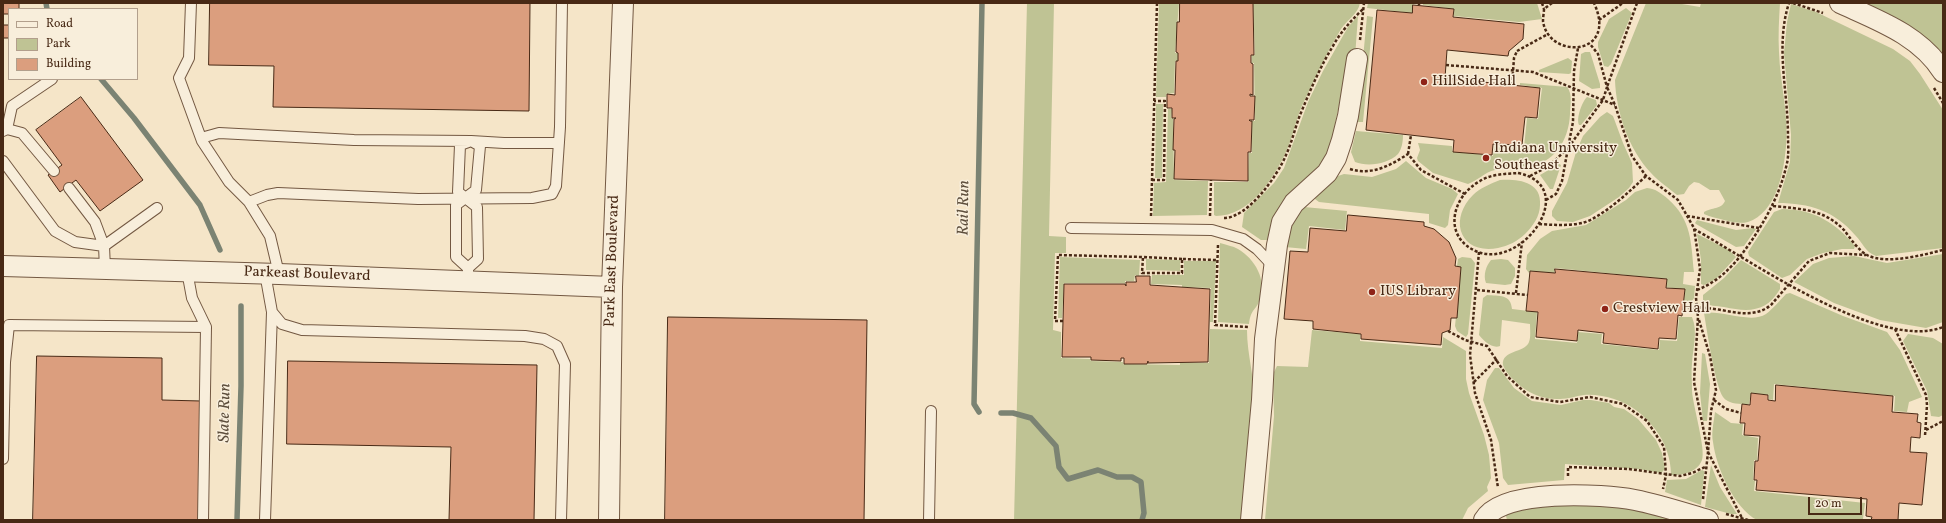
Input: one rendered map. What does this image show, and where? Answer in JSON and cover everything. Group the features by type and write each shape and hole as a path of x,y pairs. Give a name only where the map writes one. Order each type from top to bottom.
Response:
{"street":[{"name":"Park East Boulevard","path":"609,520 612,287 623,3"},
{"path":"1832,8 1885,23 1913,40 1927,52 1936,77"},
{"path":"1251,520 1267,328 1274,267 1282,222 1294,203 1327,173 1334,161 1342,140 1348,116 1357,59"},
{"name":"Parkeast Boulevard","path":"3,266 272,274 468,275 612,287"},
{"path":"1484,520 1487,514 1503,505 1515,501 1548,496 1583,495 1636,500 1710,517"}],"lane":[{"path":"191,3 189,58 179,78 201,138 229,182 249,202 270,236 272,312 265,520"},
{"path":"249,202 278,193 418,199 532,198 552,194 556,186 559,142 562,3"},
{"path":"51,80 12,106 5,130 22,133 54,170"},
{"path":"201,138 219,133 354,140 470,141 504,144 559,142"},
{"path":"470,141 460,145 458,192 467,198 477,207 478,259 468,275 456,257 456,205 467,198 476,190 480,146 470,141"},
{"path":"3,161 55,231 75,242 104,246 157,208"},
{"path":"69,188 95,222 104,246 105,269"},
{"path":"1070,228 1212,230 1243,239 1257,249 1274,267"},
{"path":"187,272 192,298 206,327 203,520"},
{"path":"272,312 282,324 302,330 525,336 544,339 557,346 564,364 561,520"},
{"path":"3,458 5,362 9,325 206,327"},
{"path":"929,520 931,411"}],"path":[{"path":"1157,3 1151,217 1158,217"},
{"path":"1357,59 1364,3"},
{"path":"1542,3 1544,8 1543,21 1548,34 1561,45 1578,48 1590,44 1597,35 1599,20 1594,3"},
{"path":"1544,8 1552,3"},
{"path":"1599,20 1623,3"},
{"path":"1530,176 1549,166 1568,148 1603,100 1637,3"},
{"path":"1697,290 1722,277 1741,255 1773,206 1788,162 1788,118 1782,59 1784,18 1789,3"},
{"path":"1793,3 1832,8"},
{"path":"1222,218 1233,216 1251,204 1270,182 1286,155 1303,109 1333,46 1347,26 1364,8"},
{"path":"1512,85 1514,58 1517,51 1548,34"},
{"path":"1590,44 1598,54 1607,87 1615,105 1632,156 1646,176 1678,200 1694,228 1700,269 1697,290 1698,317 1694,382 1708,452 1742,519"},
{"path":"1546,200 1556,194 1562,180 1573,122 1574,88 1578,48"},
{"path":"1446,65 1533,72 1615,105"},
{"path":"1936,77 1943,103"},
{"path":"1152,180 1164,180 1166,101 1154,101"},
{"path":"1410,135 1408,154 1421,170 1466,194"},
{"path":"1334,161 1352,170 1378,170 1394,163 1408,154"},
{"path":"1518,173 1530,176 1542,186 1546,200 1546,207 1539,224 1522,242 1516,247 1499,253 1479,252 1462,243 1454,230 1454,218 1458,206 1466,194 1479,181 1498,174 1518,173"},
{"path":"1539,224 1562,226 1584,223 1605,211 1626,196 1646,176"},
{"path":"1211,180 1209,218 1216,218"},
{"path":"1773,206 1813,210 1836,222 1866,255"},
{"path":"1687,216 1759,228"},
{"path":"1694,228 1741,255 1788,285 1871,323 1908,331 1936,330 1943,327"},
{"path":"1516,293 1522,242"},
{"path":"1218,243 1215,325 1267,328"},
{"path":"1683,308 1754,314 1764,311 1809,261 1830,253 1866,255 1882,260 1920,255 1943,250"},
{"path":"1479,252 1477,290 1470,355 1475,392 1491,440 1498,490 1503,505"},
{"path":"1063,321 1055,321 1058,255 1217,260"},
{"path":"1143,257 1142,273 1182,273 1182,259"},
{"path":"1477,290 1528,295"},
{"path":"1698,317 1710,356 1716,390 1711,411 1708,452 1705,466 1710,517 1748,520"},
{"path":"1895,328 1926,396 1927,405 1925,436"},
{"path":"1448,331 1472,342 1487,346 1507,376 1530,397 1560,402 1590,397 1623,404 1647,421 1664,448 1666,475 1663,493"},
{"path":"1474,382 1497,359"},
{"path":"1714,400 1726,410 1741,413"},
{"path":"1926,430 1943,421"},
{"path":"1666,475 1680,476 1692,473 1705,466"}],"green space":[{"path":"1027,3 1054,3 1049,236 1066,237 1066,253 1055,253 1053,330 1061,332 1061,358 1123,362 1123,364 1180,365 1180,363 1209,363 1210,329 1247,330 1254,403 1252,447 1245,520 1014,520"},
{"path":"1159,3 1179,3 1175,53 1178,53 1178,61 1175,61 1174,93 1166,94 1166,97 1156,97"},
{"path":"1253,3 1360,3 1355,14 1341,29 1325,57 1301,108 1287,149 1273,175 1249,204 1228,214 1216,216 1214,215 1214,182 1248,182 1249,153 1252,153 1252,121 1255,121 1254,63 1252,63 1252,55 1255,55"},
{"path":"1368,3 1415,3 1413,4 1412,13 1367,8"},
{"path":"1423,3 1537,3 1542,19 1519,22 1454,16 1454,9 1423,5"},
{"path":"1646,3 1676,3 1700,7 1701,3 1780,3 1779,46 1787,134 1785,156 1777,190 1772,201 1758,217 1748,222 1733,222 1704,214 1704,212 1710,209 1721,206 1725,201 1719,190 1710,190 1699,183 1694,182 1689,186 1684,194 1677,195 1651,173 1643,164 1630,142 1618,105 1615,80"},
{"path":"1857,3 1943,3 1943,63"},
{"path":"1791,4 1816,12 1893,49 1910,61 1943,110 1943,248 1876,256 1866,250 1858,238 1847,227 1830,214 1811,207 1789,203 1778,203 1790,162 1791,135 1784,53 1787,22"},
{"path":"1626,8 1632,13 1611,64 1608,67 1604,66 1598,47 1598,42 1609,19"},
{"path":"1358,16 1355,57 1342,91 1334,129 1334,139 1320,168 1297,202 1269,240 1261,240 1242,227 1244,213 1274,183 1284,168 1308,102 1323,71 1348,27"},
{"path":"1367,16 1373,17 1363,122 1357,122"},
{"path":"1590,52 1600,88 1592,89 1579,81 1581,54"},
{"path":"1568,58 1572,61 1571,73 1569,74 1539,72 1539,70"},
{"path":"1520,83 1567,87 1569,90 1571,104 1567,133 1558,150 1552,156 1544,162 1535,165 1502,168 1491,171 1468,184 1433,173 1418,161 1417,158 1420,150 1418,143 1452,146 1452,151 1493,156 1495,145 1524,147 1527,118 1538,119 1542,88 1520,85"},
{"path":"1587,97 1596,100 1597,105 1581,125 1579,125 1578,118 1580,110"},
{"path":"1156,104 1163,104 1162,178 1155,178"},
{"path":"1168,109 1172,109 1171,118 1173,118 1174,180 1208,181 1207,215 1153,216 1154,183 1166,182"},
{"path":"1607,112 1613,116 1632,163 1633,182 1619,197 1590,216 1573,222 1557,221 1552,216 1552,211 1567,183 1576,152 1583,136 1600,117"},
{"path":"1356,131 1403,135 1400,150 1394,157 1378,164 1360,164 1355,162 1351,152"},
{"path":"1406,161 1426,178 1452,189 1458,194 1450,210 1448,225 1445,228 1429,223 1429,214 1319,202 1315,199 1315,196 1338,176 1344,174 1372,177 1396,169"},
{"path":"1559,164 1561,165 1553,189 1550,189 1540,175"},
{"path":"1500,180 1521,181 1533,186 1540,197 1540,209 1533,224 1519,239 1509,245 1485,249 1475,246 1467,241 1462,234 1460,225 1461,215 1465,205 1473,195 1485,186"},
{"path":"1647,188 1653,189 1668,199 1682,215 1686,224 1691,242 1694,272 1684,272 1683,284 1695,286 1694,298 1692,301 1684,301 1685,290 1666,287 1667,279 1555,268 1554,273 1530,271 1529,273 1526,269 1527,255 1540,239 1552,231 1586,225 1626,200 1635,192"},
{"path":"1304,207 1347,211 1345,230 1309,226 1306,249 1285,247 1292,226"},
{"path":"1782,209 1794,210 1814,215 1832,224 1848,238 1855,246 1854,249 1842,249 1823,253 1807,259 1790,275 1782,278 1749,256 1748,252 1774,212"},
{"path":"1697,220 1736,230 1756,229 1744,246 1736,247 1696,224 1695,223"},
{"path":"1697,234 1729,250 1736,257 1716,279 1704,285 1701,284 1701,260"},
{"path":"1220,243 1236,248 1244,253 1250,258 1261,277 1262,292 1257,306 1252,312 1249,324 1218,322"},
{"path":"1943,254 1943,322 1926,328 1880,320 1834,303 1794,282 1813,264 1829,258 1854,256 1887,263"},
{"path":"1060,257 1140,260 1139,276 1135,275 1134,281 1125,281 1125,283 1064,283 1062,318 1058,318"},
{"path":"1462,257 1471,258 1475,263 1468,334 1466,337 1457,331 1455,326 1461,267 1457,266 1458,259"},
{"path":"1146,259 1180,260 1180,271 1146,270"},
{"path":"1491,260 1508,260 1515,268 1515,276 1511,284 1505,285 1486,283 1485,274 1489,262"},
{"path":"1741,260 1780,284 1780,289 1775,297 1762,307 1749,310 1713,306 1703,302 1703,295 1724,278"},
{"path":"1184,261 1216,261 1213,322 1210,322 1211,288 1151,284 1152,275 1184,275"},
{"path":"1790,293 1843,316 1887,332 1900,350 1922,397 1909,402 1907,412 1894,411 1895,396 1774,384 1773,400 1769,399 1769,395 1751,393 1749,404 1736,404 1726,400 1720,391 1717,381 1704,313 1719,313 1752,318 1760,317 1769,312 1786,294"},
{"path":"1487,295 1507,298 1512,309 1537,312 1535,339 1577,343 1578,332 1602,334 1601,344 1659,350 1660,340 1677,341 1679,317 1692,317 1695,334 1692,366 1692,391 1703,454 1702,460 1697,468 1689,472 1671,475 1669,456 1659,434 1642,415 1632,407 1620,401 1607,397 1591,395 1554,399 1536,395 1520,386 1507,372 1503,365 1503,360 1509,354 1527,346 1530,338 1530,324 1502,320 1500,346 1497,347 1488,344 1479,335 1483,298"},
{"path":"1312,330 1360,334 1360,341 1442,348 1443,337 1466,351 1466,379 1469,393 1484,435 1489,455 1491,478 1487,487 1488,491 1468,508 1462,520 1265,520 1274,416 1273,374 1277,366 1308,367"},
{"path":"1908,334 1933,338 1943,344 1943,415 1939,417 1931,416 1927,391 1903,341"},
{"path":"1702,353 1705,354 1710,384 1707,421 1703,421 1700,393"},
{"path":"1495,368 1499,368 1514,388 1532,401 1561,405 1583,400 1591,400 1609,403 1614,407 1624,409 1638,419 1656,440 1662,453 1665,469 1661,473 1638,469 1565,464 1564,480 1508,485 1503,478 1499,443 1483,400 1487,380"},
{"path":"1715,412 1731,423 1743,424 1742,435 1758,438 1757,460 1754,460 1754,491 1865,503 1863,519 1870,520 1757,520 1741,506 1734,497 1722,475 1712,438"},
{"path":"1711,465 1720,487 1737,514 1731,514 1705,507"},
{"path":"1702,470 1704,471 1704,475 1701,505 1665,492 1667,480 1686,479"},
{"path":"1563,504 1606,505 1647,512 1677,520 1507,520 1505,512"}],"building":[{"path":"3,3 19,3 19,8 8,8 8,14 3,14"},
{"path":"210,3 530,3 529,111 273,107 274,66 209,65"},
{"path":"1180,3 1253,3 1254,55 1251,55 1251,63 1253,64 1253,95 1250,94 1250,96 1255,96 1254,120 1249,120 1252,121 1251,152 1248,152 1248,181 1174,179 1174,119 1176,118 1172,118 1172,108 1167,108 1167,94 1175,95 1176,61 1178,61 1178,53 1176,52 1177,22 1179,22"},
{"name":"HillSide Hall","path":"1413,5 1454,9 1453,17 1524,24 1523,39 1509,51 1508,56 1447,50 1445,78 1540,88 1537,118 1525,117 1522,145 1493,144 1492,155 1453,152 1454,140 1366,130 1377,10 1412,13"},
{"path":"3,25 8,25 8,38 3,38"},
{"path":"81,97 143,180 100,211 76,180 60,192 48,175 62,165 36,130"},
{"name":"IUS Library","path":"1348,215 1424,222 1424,226 1434,229 1449,242 1456,258 1455,266 1461,267 1457,318 1451,318 1450,330 1442,333 1441,345 1361,339 1361,334 1313,329 1313,321 1284,319 1290,251 1308,252 1310,228 1346,231"},
{"name":"Crestview Hall","path":"1555,269 1667,279 1666,288 1685,289 1682,316 1678,315 1676,339 1659,338 1658,349 1603,343 1604,333 1578,330 1577,341 1536,337 1538,312 1526,311 1530,271 1555,273"},
{"path":"1136,276 1150,276 1150,285 1210,289 1208,362 1148,363 1148,361 1147,364 1124,364 1124,358 1121,358 1121,361 1091,360 1091,357 1062,357 1064,284 1125,284 1126,286 1126,282 1136,282"},
{"path":"668,317 867,320 864,520 665,520"},
{"path":"37,356 162,358 162,400 201,401 199,520 33,520"},
{"path":"288,361 537,365 534,520 449,520 451,447 287,444"},
{"path":"1776,385 1893,396 1892,412 1918,414 1917,422 1921,423 1920,438 1911,437 1910,452 1927,453 1922,505 1899,503 1898,520 1871,520 1872,517 1866,516 1867,499 1756,490 1757,480 1754,480 1755,461 1758,461 1760,436 1744,435 1745,423 1740,423 1742,404 1750,405 1751,393 1768,395 1768,400 1775,401"}],"waterway":[{"name":"Slate Run","path":"46,3 47,8"},
{"name":"Rail Run","path":"979,412 974,404 982,3"},
{"name":"Slate Run","path":"102,80 134,118 200,205 220,250"},
{"name":"Slate Run","path":"237,520 241,386 241,306"},
{"name":"Rail Run","path":"1001,413 1013,413 1031,418 1056,446 1059,467 1068,479 1098,470 1117,477 1132,477 1141,482 1144,513 1142,520"}],"place":[{"name":"HillSide Hall","path":"1424,82"},
{"name":"Indiana University Southeast","path":"1486,158"},
{"name":"IUS Library","path":"1372,292"},
{"name":"Crestview Hall","path":"1605,309"}]}
